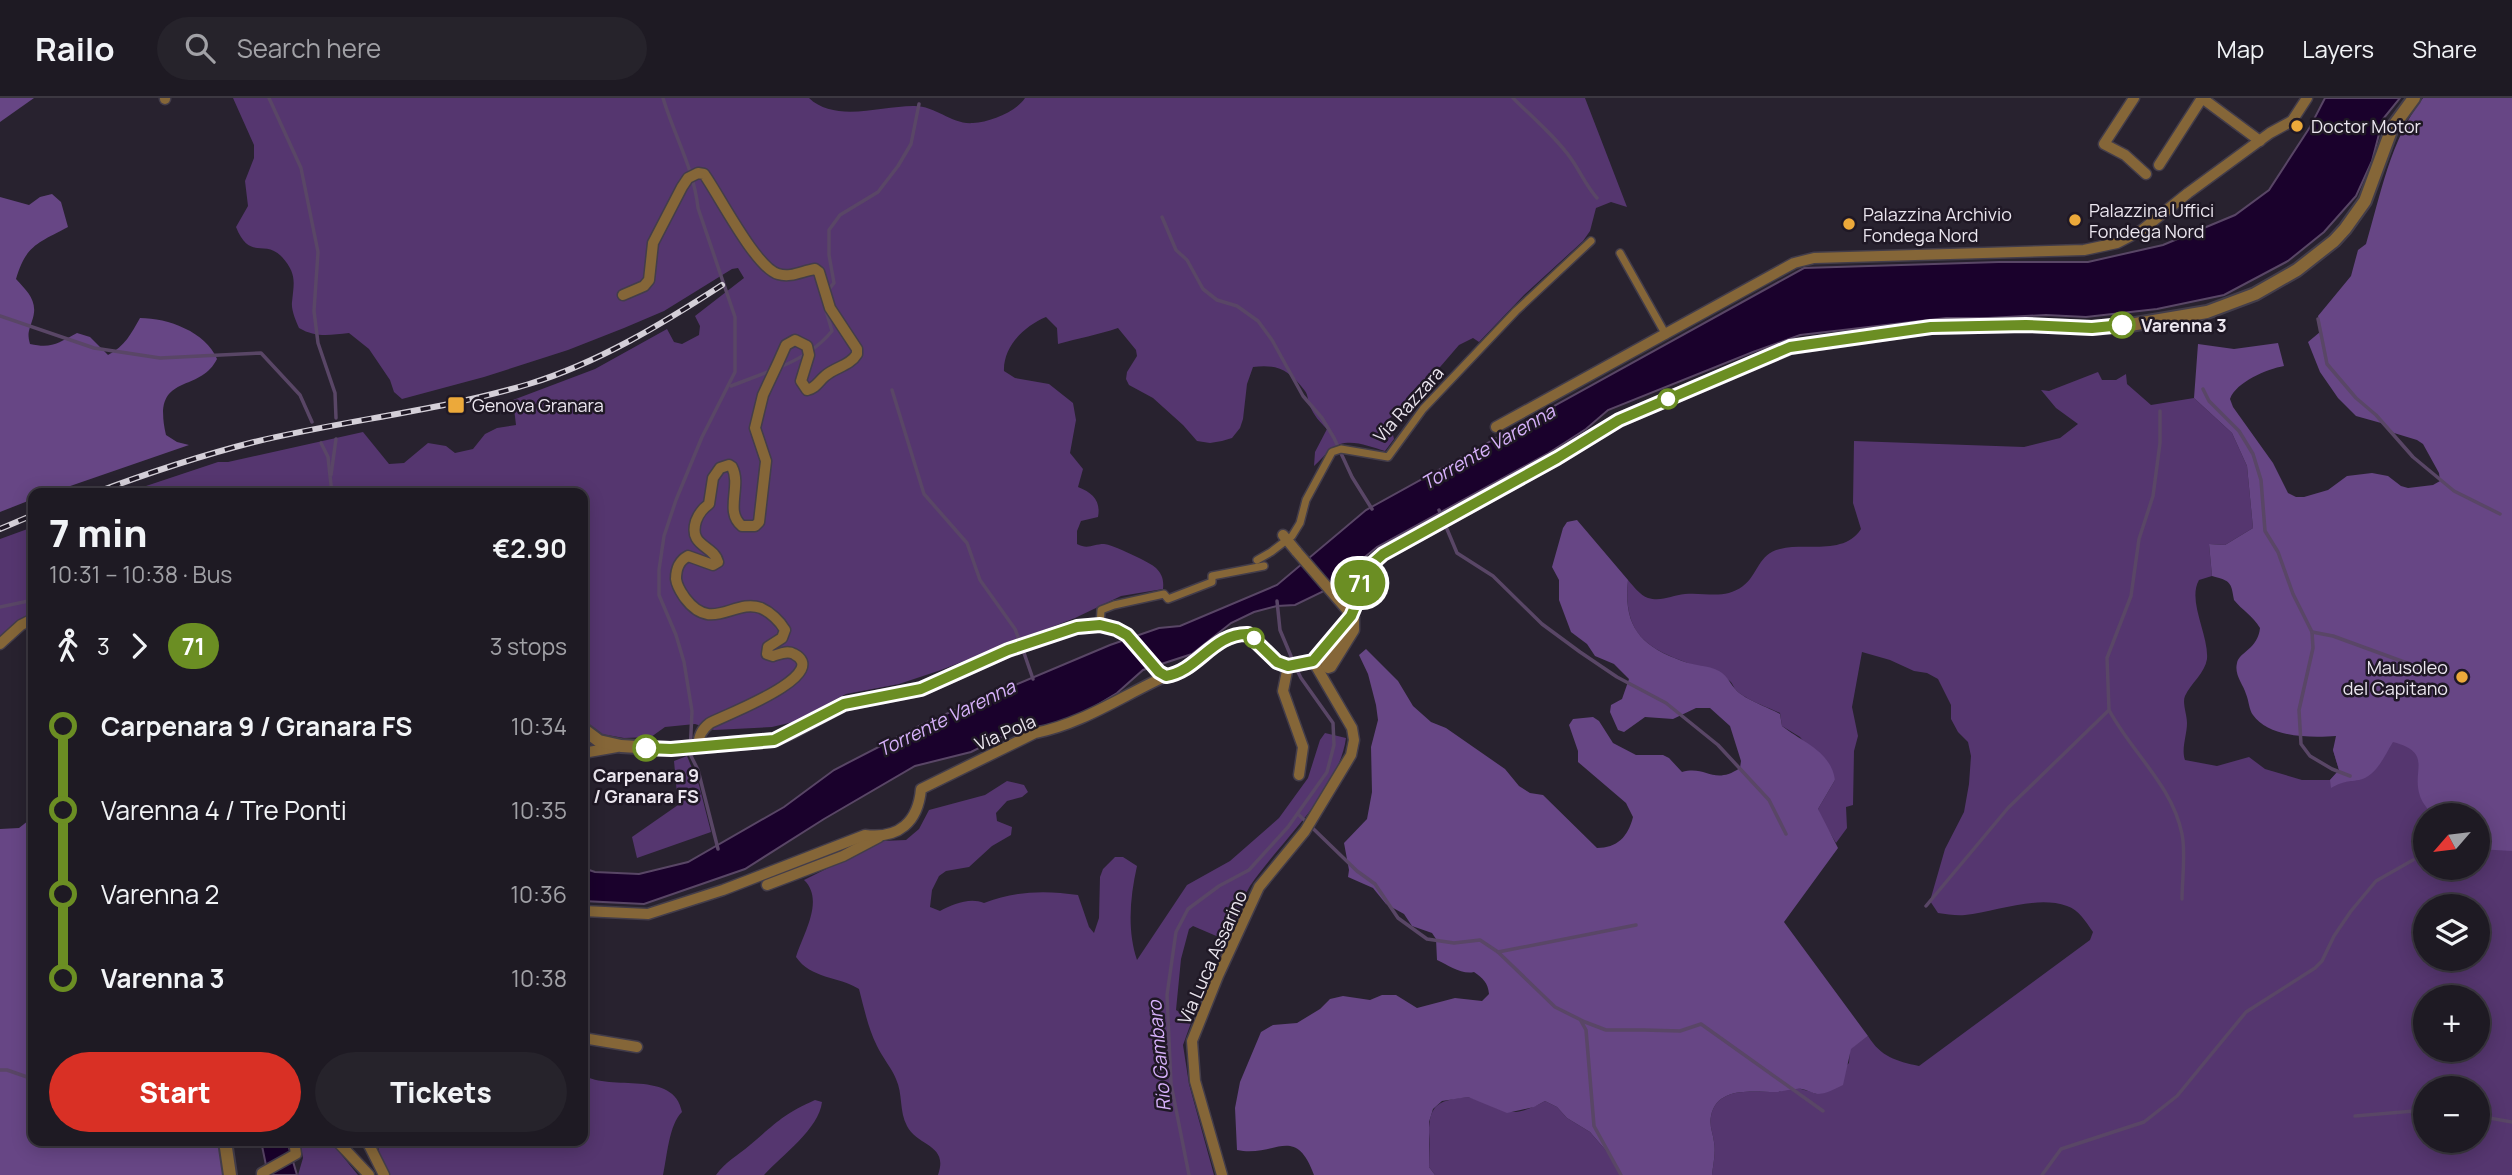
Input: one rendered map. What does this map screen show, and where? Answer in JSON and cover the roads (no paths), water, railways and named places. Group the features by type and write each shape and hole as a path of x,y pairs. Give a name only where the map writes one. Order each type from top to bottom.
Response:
{"street":[{"path":"2134,98 2104,144 2125,155 2146,174"},
{"path":"2159,165 2202,98 2260,141"},
{"path":"1496,428 1794,263 1814,258 2084,250 2117,243 2142,230 2188,193 2292,121 2308,98"},
{"path":"588,733 598,741 621,746 671,749 774,740 844,704 921,689 1008,650 1077,627 1100,625 1127,635 1162,674 1177,674 1214,645 1237,634 1248,634 1277,662 1288,666 1310,661 1351,616 1359,597 1359,585 1365,570 1399,544 1557,458 1619,420 1790,347 1931,327 2026,325 2092,328 2130,325 2207,312 2255,294 2297,270 2345,229 2365,201 2392,128 2414,98"},
{"path":"623,295 649,280 653,243 688,178 701,173 755,254 769,270 784,276 815,269 819,272 830,307 857,349 852,361 833,370 814,388 807,390 802,381 808,350 803,342 795,340 786,345 764,395 755,428 766,461 759,522 755,526 742,526 735,518 733,508 737,486 732,467 720,468 713,478 709,504 701,509 694,530 699,543 716,556 718,562 713,565 688,556 683,559 677,569 678,588 694,609 702,613 716,614 761,608 781,623 785,630 782,638 768,647 767,653 773,656 785,652 794,654 801,660 802,666 797,676 768,697 710,723 700,733 698,746"},
{"name":"Via Razzara","path":"1285,538 1300,523 1306,500 1332,452 1341,449 1388,457 1423,409 1516,311 1591,241"},
{"path":"1620,253 1666,335"},
{"path":"1257,559 1285,538 1354,618 1356,626 1352,635 1328,668 1326,665 1342,638 1339,631"},
{"path":"1100,625 1101,610 1114,605 1164,594 1168,599 1212,582 1212,576 1264,566"},
{"path":"0,644 28,622"},
{"name":"Via Luca Assarino","path":"1222,1175 1195,1082 1192,1041 1259,887 1305,831 1351,755 1352,728 1310,661"},
{"path":"1288,666 1283,691 1303,747 1299,775"},
{"name":"Via Pola","path":"767,885 843,856 879,837 895,834 910,822 920,804 922,789 1035,733 1052,730 1083,717 1162,674"},
{"path":"588,751 621,746"},
{"name":"Via Pola","path":"588,911 648,914 723,890 865,835 879,837"},
{"path":"588,1039 637,1047"},
{"path":"226,1146 230,1175"},
{"path":"262,1174 296,1154 295,1146"},
{"path":"342,1146 369,1175"},
{"path":"369,1146 384,1175"}],"water":[{"name":"Torrente Varenna","path":"2325,98 2400,98 2383,119 2372,161 2356,196 2324,232 2288,261 2224,295 2157,309 2086,317 2046,315 1946,318 1800,335 1753,352 1608,410 1586,429 1547,454 1377,547 1322,592 1295,605 1254,612 1231,623 1192,654 1143,670 1117,693 1079,716 1050,725 1013,731 971,752 915,766 745,869 644,904 588,901 588,870 639,874 688,862 784,807 834,770 927,722 1110,645 1159,628 1180,626 1277,585 1366,510 1804,268 2088,262 2163,245 2235,215 2269,190 2310,127"},
{"path":"262,1146 288,1146 297,1175 268,1175"}],"waterway":[{"path":"269,98 301,168 318,252 314,311 318,343 335,393 336,418"},
{"path":"663,98 688,166 698,208 735,317 735,372 702,437 676,500 664,536 659,570 659,595 684,662 692,711 690,754 698,770 718,849"},
{"path":"1513,98 1566,152 1597,198"},
{"path":"828,290 834,283 829,255 829,230 840,215 878,192 898,166 911,144 919,104"},
{"path":"1162,217 1176,250 1187,260 1203,289 1217,300 1237,306 1258,321 1272,340 1303,396 1322,418 1334,438 1352,477 1372,509"},
{"path":"780,367 808,352 832,331 824,297"},
{"path":"0,316 94,348 160,358 261,353 300,395 312,422"},
{"path":"2318,319 2327,364 2356,398 2376,415 2413,457 2454,491 2500,514"},
{"path":"731,386 773,370"},
{"path":"2203,389 2209,401 2239,431 2253,454 2261,480 2265,531 2278,552 2293,594 2312,632 2313,648 2299,710 2301,744 2310,756 2350,776"},
{"path":"892,390 924,494 967,543 980,580 1015,629 1020,642"},
{"path":"1926,906 2008,808 2109,710 2107,658 2131,596 2139,539 2153,496 2160,443 2160,411"},
{"path":"331,475 336,439"},
{"path":"321,443 328,457 331,488"},
{"path":"1439,510 1457,553 1493,576 1542,624 1580,652 1617,677 1666,703 1718,745 1769,800 1786,834"},
{"path":"0,607 28,601"},
{"name":"Rio Gambaro","path":"1277,601 1280,630 1293,661"},
{"path":"2312,632 2333,636 2437,674"},
{"path":"1023,650 1033,679"},
{"name":"Rio Gambaro","path":"1189,1175 1171,1084 1167,995 1176,932 1188,909 1219,886 1249,870 1288,827 1327,772 1334,745 1333,723 1296,668"},
{"path":"2109,710 2161,785 2177,816 2184,850 2182,899"},
{"path":"1298,814 1357,871 1375,884 1398,918 1427,939 1454,943 1480,940 1498,952 1555,1007 1606,1030 1680,1031 1701,1024 1823,1111"},
{"path":"2042,1175 2061,1149 2144,1122 2177,1096 2246,1012 2322,961 2334,936 2376,881 2413,860"},
{"path":"1498,952 1636,925"},
{"path":"1581,1021 1586,1030 1594,1126 1621,1175"},
{"path":"0,1070 28,1077"},
{"path":"2355,1116 2413,1111"},
{"path":"2490,1118 2512,1122"}],"railway":[{"path":"109,488 254,442 461,401 529,384 605,354 722,285"},
{"path":"0,529 28,517"}],"place":[{"name":"Doctor Motor","path":"2297,126"},
{"name":"Palazzina Uffici Fondega Nord","path":"2075,220"},
{"name":"Palazzina Archivio Fondega Nord","path":"1849,224"},
{"name":"Varenna 3","path":"2122,325"},
{"name":"Genova Granara","path":"456,405"},
{"name":"Mausoleo del Capitano","path":"2462,677"},
{"name":"Carpenara 9 / Granara FS","path":"646,748"}]}
